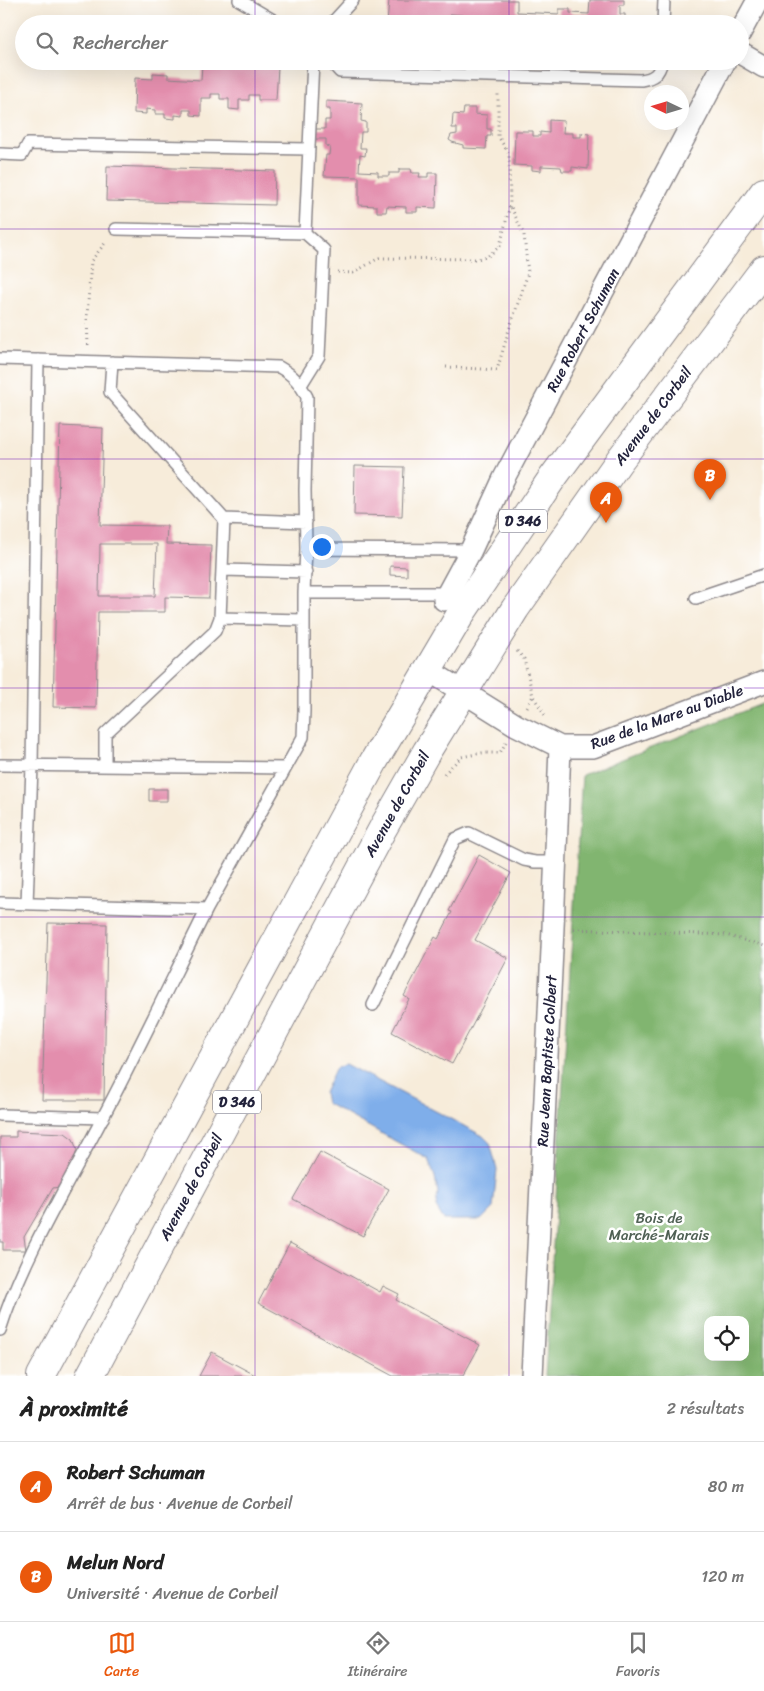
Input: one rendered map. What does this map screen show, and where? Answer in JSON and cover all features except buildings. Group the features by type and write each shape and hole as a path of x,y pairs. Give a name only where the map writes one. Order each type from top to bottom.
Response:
{"main road":[{"name":"D 346","path":"41,1376 374,761 470,600 551,480 764,192"},
{"name":"Avenue de Corbeil","path":"90,1376 383,828 427,751 515,609 618,461 764,269"}],"street":[{"path":"749,16 758,0"},
{"path":"749,58 764,67"},
{"name":"Rue Robert Schuman","path":"446,597 471,550 504,478 720,70"},
{"name":"Rue de la Mare au Diable","path":"428,670 516,725 560,747 592,747 764,682"},
{"name":"Rue Jean Baptiste Colbert","path":"532,1376 560,747"}],"lane":[{"path":"239,0 265,15"},
{"path":"339,15 353,0"},
{"path":"664,0 664,15"},
{"path":"305,233 313,70"},
{"path":"338,70 340,72 641,80 652,78 658,74 659,70"},
{"path":"0,154 22,154 28,144 309,149"},
{"path":"116,229 305,233 324,250 319,356 301,386"},
{"path":"0,359 279,367 291,374 307,397 303,737 207,909 103,1118 6,1296 0,1330"},
{"path":"28,904 38,360"},
{"path":"104,766 105,734 215,631 220,618 223,570 224,518 110,392 112,362"},
{"path":"224,518 306,522"},
{"path":"306,548 471,550"},
{"path":"223,570 306,572"},
{"path":"696,598 764,575"},
{"path":"304,593 446,597"},
{"path":"220,618 304,620"},
{"path":"0,765 285,768"},
{"path":"373,1005 455,839 469,833 524,860 555,862"},
{"path":"0,903 207,909"},
{"path":"0,1115 103,1118"}],"path":[{"path":"323,271 353,273 379,258 477,259 487,257 500,246 510,206 509,154 498,136 498,76"},
{"path":"446,367 498,370 528,273 524,235 510,206"},
{"path":"88,361 87,317 91,261 116,229"},
{"path":"515,649 524,659 533,696"},
{"path":"553,928 726,935 764,946"}],"green space":[{"name":"Bois de Marché-Marais","path":"764,703 764,1376 545,1376 582,775"}],"water":[{"path":"346,1064 483,1136 490,1143 497,1169 493,1208 481,1220 444,1220 436,1207 438,1193 435,1177 428,1159 326,1103 324,1093 336,1067"}],"place":[{"name":"Melun Nord","path":"710,500"},
{"name":"Robert Schuman","path":"606,523"}]}
